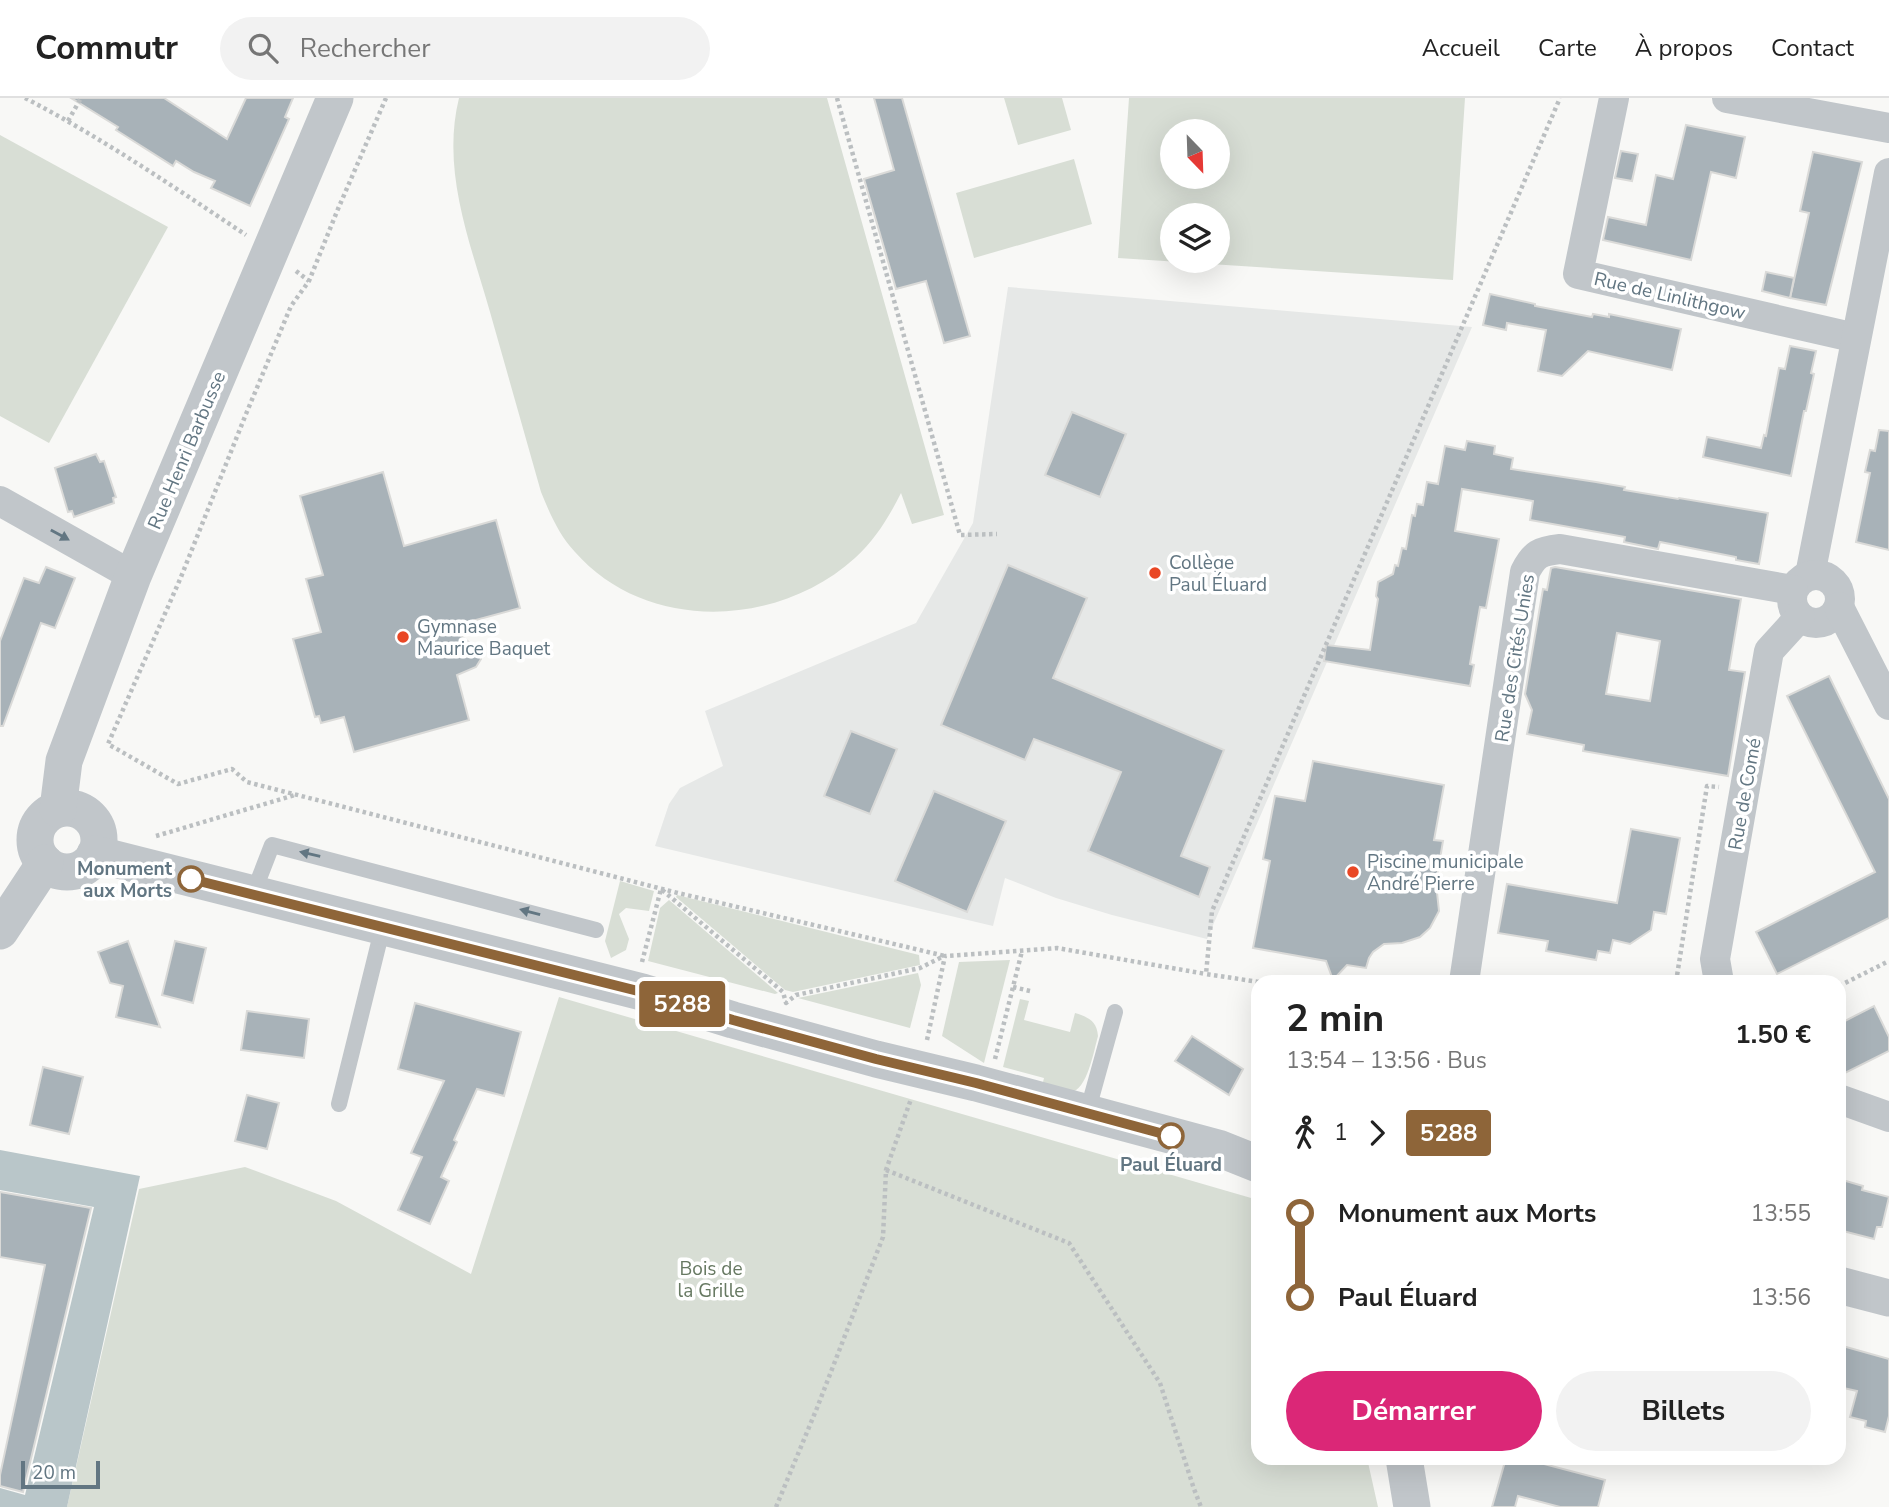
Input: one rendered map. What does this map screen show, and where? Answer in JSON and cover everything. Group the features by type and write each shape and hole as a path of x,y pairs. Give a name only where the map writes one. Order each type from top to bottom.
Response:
{"street":[{"name":"Rue Henri Barbusse","path":"58,809 64,761 133,576 335,98"},
{"name":"Rue de Linlithgow","path":"1614,98 1578,274 1856,338"},
{"path":"1727,98 1889,128"},
{"path":"1839,607 1835,614 1815,623 1801,594 1889,173"},
{"path":"0,501 133,576"},
{"name":"Rue des Cités Unies","path":"1465,975 1525,572 1537,554 1560,549 1801,594"},
{"path":"1801,594 1825,576 1831,580 1839,592 1839,607 1889,705"},
{"name":"Rue de Comé","path":"1718,975 1715,959 1769,651 1801,594"},
{"path":"107,858 98,844 95,824 79,810 58,809 50,813 37,827 35,837 39,856 45,863 62,872 82,868 90,862 107,858 642,992 876,1059 1218,1148 1251,1161"},
{"path":"0,930 45,863"},
{"path":"1846,1101 1889,1116"},
{"path":"1846,1287 1889,1298"},
{"path":"1405,1465 1412,1507"}],"lane":[{"path":"253,894 272,845 596,930"},
{"path":"339,1104 383,926"},
{"path":"1087,1112 1115,1012"}],"path":[{"path":"25,98 144,167 270,251 309,281"},
{"path":"68,121 81,98"},
{"path":"386,98 309,281 291,306 181,577 108,744 178,784 232,769 247,782 661,889 945,956 1057,948 1251,981"},
{"path":"837,98 960,535 997,534"},
{"path":"1206,974 1212,911 1560,98"},
{"path":"1677,975 1707,786 1745,789"},
{"path":"107,858 120,847 296,794"},
{"path":"661,889 783,992 786,1003 796,995 920,968 945,956"},
{"path":"642,992 640,967 661,889"},
{"path":"992,1070 1022,951"},
{"path":"776,1507 883,1237 886,1170 921,1069 945,956"},
{"path":"1846,982 1889,961"},
{"path":"1013,987 1030,991"},
{"path":"886,1170 1069,1243 1160,1382 1201,1507"}],"shaded area":[{"name":"Collège Paul Éluard","path":"1008,287 1472,327 1207,939 1112,915 1056,898 1005,878 993,926 655,846 669,804 680,788 723,766 705,711 916,623 973,523"},
{"path":"0,1150 140,1176 67,1507 0,1507 0,1488 25,1495 94,1207 0,1190"}],"green space":[{"path":"459,98 827,98 944,515 912,524 901,493 881,528 855,558 824,581 789,598 751,608 713,612 674,608 638,597 604,578 564,539 541,492 460,206 453,152"},
{"path":"1004,98 1062,98 1071,130 1018,145"},
{"path":"1129,98 1465,98 1453,280 1230,265 1230,203 1160,203 1160,261 1118,258"},
{"path":"0,135 168,227 49,443 0,416"},
{"path":"1074,159 1092,224 974,258 956,193"},
{"path":"620,881 654,891 649,911 626,908 619,914 629,939 626,950 611,958 605,941"},
{"path":"677,895 919,955 920,965 793,992 785,990 676,897"},
{"path":"669,900 778,993 648,961 660,908"},
{"path":"1010,960 984,1063 942,1036 959,962"},
{"path":"918,973 921,985 910,1028 798,998"},
{"name":"Bois de la Grille","path":"559,997 1251,1198 1251,1465 1369,1465 1378,1507 67,1507 139,1189 245,1167 336,1201 471,1274"},
{"path":"1020,999 1029,1001 1024,1020 1070,1032 1075,1013 1094,1023 1098,1036 1094,1051 1085,1078 1076,1090 1067,1092 1042,1086 1044,1078 1003,1067"}],"building":[{"path":"71,98 164,98 227,139 246,98 293,98 285,117 289,119 250,206 211,188 215,181 176,161 173,166"},
{"path":"874,98 902,98 970,336 944,343 926,281 896,289 864,179 894,170"},
{"path":"1686,125 1745,137 1736,178 1711,172 1691,260 1603,240 1608,217 1646,225 1656,175 1673,179"},
{"path":"1621,151 1638,154 1632,181 1615,178"},
{"path":"1813,152 1862,162 1826,305 1790,298 1809,213 1800,211"},
{"path":"1766,272 1794,278 1790,298 1762,291"},
{"path":"1490,294 1592,317 1593,314 1609,317 1609,314 1681,329 1672,370 1588,351 1562,376 1538,371 1546,330 1507,323 1506,330 1483,325"},
{"path":"1790,346 1816,351 1811,373 1814,374 1791,476 1703,457 1707,437 1761,448 1764,435 1766,436 1779,368 1785,369"},
{"path":"1072,412 1126,434 1100,497 1045,475"},
{"path":"1879,430 1889,431 1889,550 1856,542 1870,473 1865,472 1870,450 1875,451"},
{"path":"1467,441 1495,446 1494,454 1513,458 1511,469 1768,513 1759,564 1660,542 1658,549 1624,542 1625,537 1530,520 1533,501 1462,489 1455,531 1499,539 1486,608 1480,607 1470,664 1474,665 1470,686 1324,661 1326,645 1370,650 1378,582 1393,574 1395,565 1398,566 1402,548 1406,549 1412,515 1415,516 1417,504 1423,505 1427,482 1438,484 1445,446 1465,450"},
{"path":"96,454 100,462 104,461 116,497 113,498 114,503 74,517 72,511 68,512 55,468"},
{"path":"383,472 404,546 496,520 520,608 450,627 480,651 481,659 476,667 457,675 469,720 354,752 344,717 321,723 319,716 315,717 293,639 321,632 306,579 323,575 300,496"},
{"path":"1008,565 1087,598 1053,678 1224,750 1181,856 1210,867 1199,897 1088,851 1121,772 1034,739 1025,760 941,725"},
{"path":"46,567 75,578 55,628 41,623 3,726 0,726 0,641 24,578 39,583"},
{"path":"1551,568 1741,599 1729,670 1745,672 1728,776 1583,751 1584,745 1527,734 1532,710 1525,694 1543,589 1547,590","holes":["1617,633 1660,641 1650,701 1606,694"]},
{"path":"1829,676 1889,799 1889,918 1777,974 1756,932 1875,872 1787,696"},
{"path":"851,731 897,749 870,814 824,796"},
{"name":"Piscine municipale André Pierre","path":"1313,761 1444,785 1434,840 1443,841 1436,883 1439,911 1430,928 1420,937 1402,943 1384,944 1373,952 1366,968 1347,965 1338,975 1331,975 1326,961 1253,948 1270,861 1263,859 1275,796 1305,801"},
{"path":"934,791 1006,821 967,912 895,881"},
{"path":"1631,829 1680,838 1666,914 1654,912 1651,930 1630,944 1613,940 1610,953 1598,951 1596,960 1546,951 1548,941 1498,933 1507,884 1617,903"},
{"path":"128,941 160,1027 116,1017 123,986 110,983 98,952"},
{"path":"175,941 206,948 193,1003 162,995"},
{"path":"415,1003 521,1032 504,1096 477,1089 441,1177 449,1181 430,1224 398,1210 422,1157 411,1153 444,1081 398,1069"},
{"path":"1874,1006 1889,1037 1889,1051 1846,1072 1846,1020"},
{"path":"247,1011 309,1019 304,1058 241,1050"},
{"path":"1192,1036 1243,1069 1229,1095 1175,1061"},
{"path":"43,1067 83,1077 69,1134 30,1125"},
{"path":"247,1095 279,1103 267,1149 235,1141"},
{"path":"1846,1181 1863,1186 1862,1190 1889,1197 1882,1227 1877,1227 1874,1239 1846,1232"},
{"path":"0,1192 91,1208 23,1492 0,1486 0,1475 45,1265 0,1257"},
{"path":"1846,1347 1889,1359 1889,1416 1885,1432 1865,1427 1866,1421 1850,1417 1857,1391 1846,1389"},
{"path":"1504,1465 1548,1465 1605,1480 1598,1507 1560,1507 1518,1496 1515,1507 1492,1507"}],"bus line":[{"name":"5288","path":"191,879 642,992 876,1059 1171,1136"}],"place":[{"name":"Collège Paul Éluard","path":"1155,573"},
{"name":"Gymnase Maurice Baquet","path":"403,637"},
{"name":"Piscine municipale André Pierre","path":"1353,872"},
{"name":"Monument aux Morts","path":"191,879"},
{"name":"Paul Éluard","path":"1171,1136"}]}
